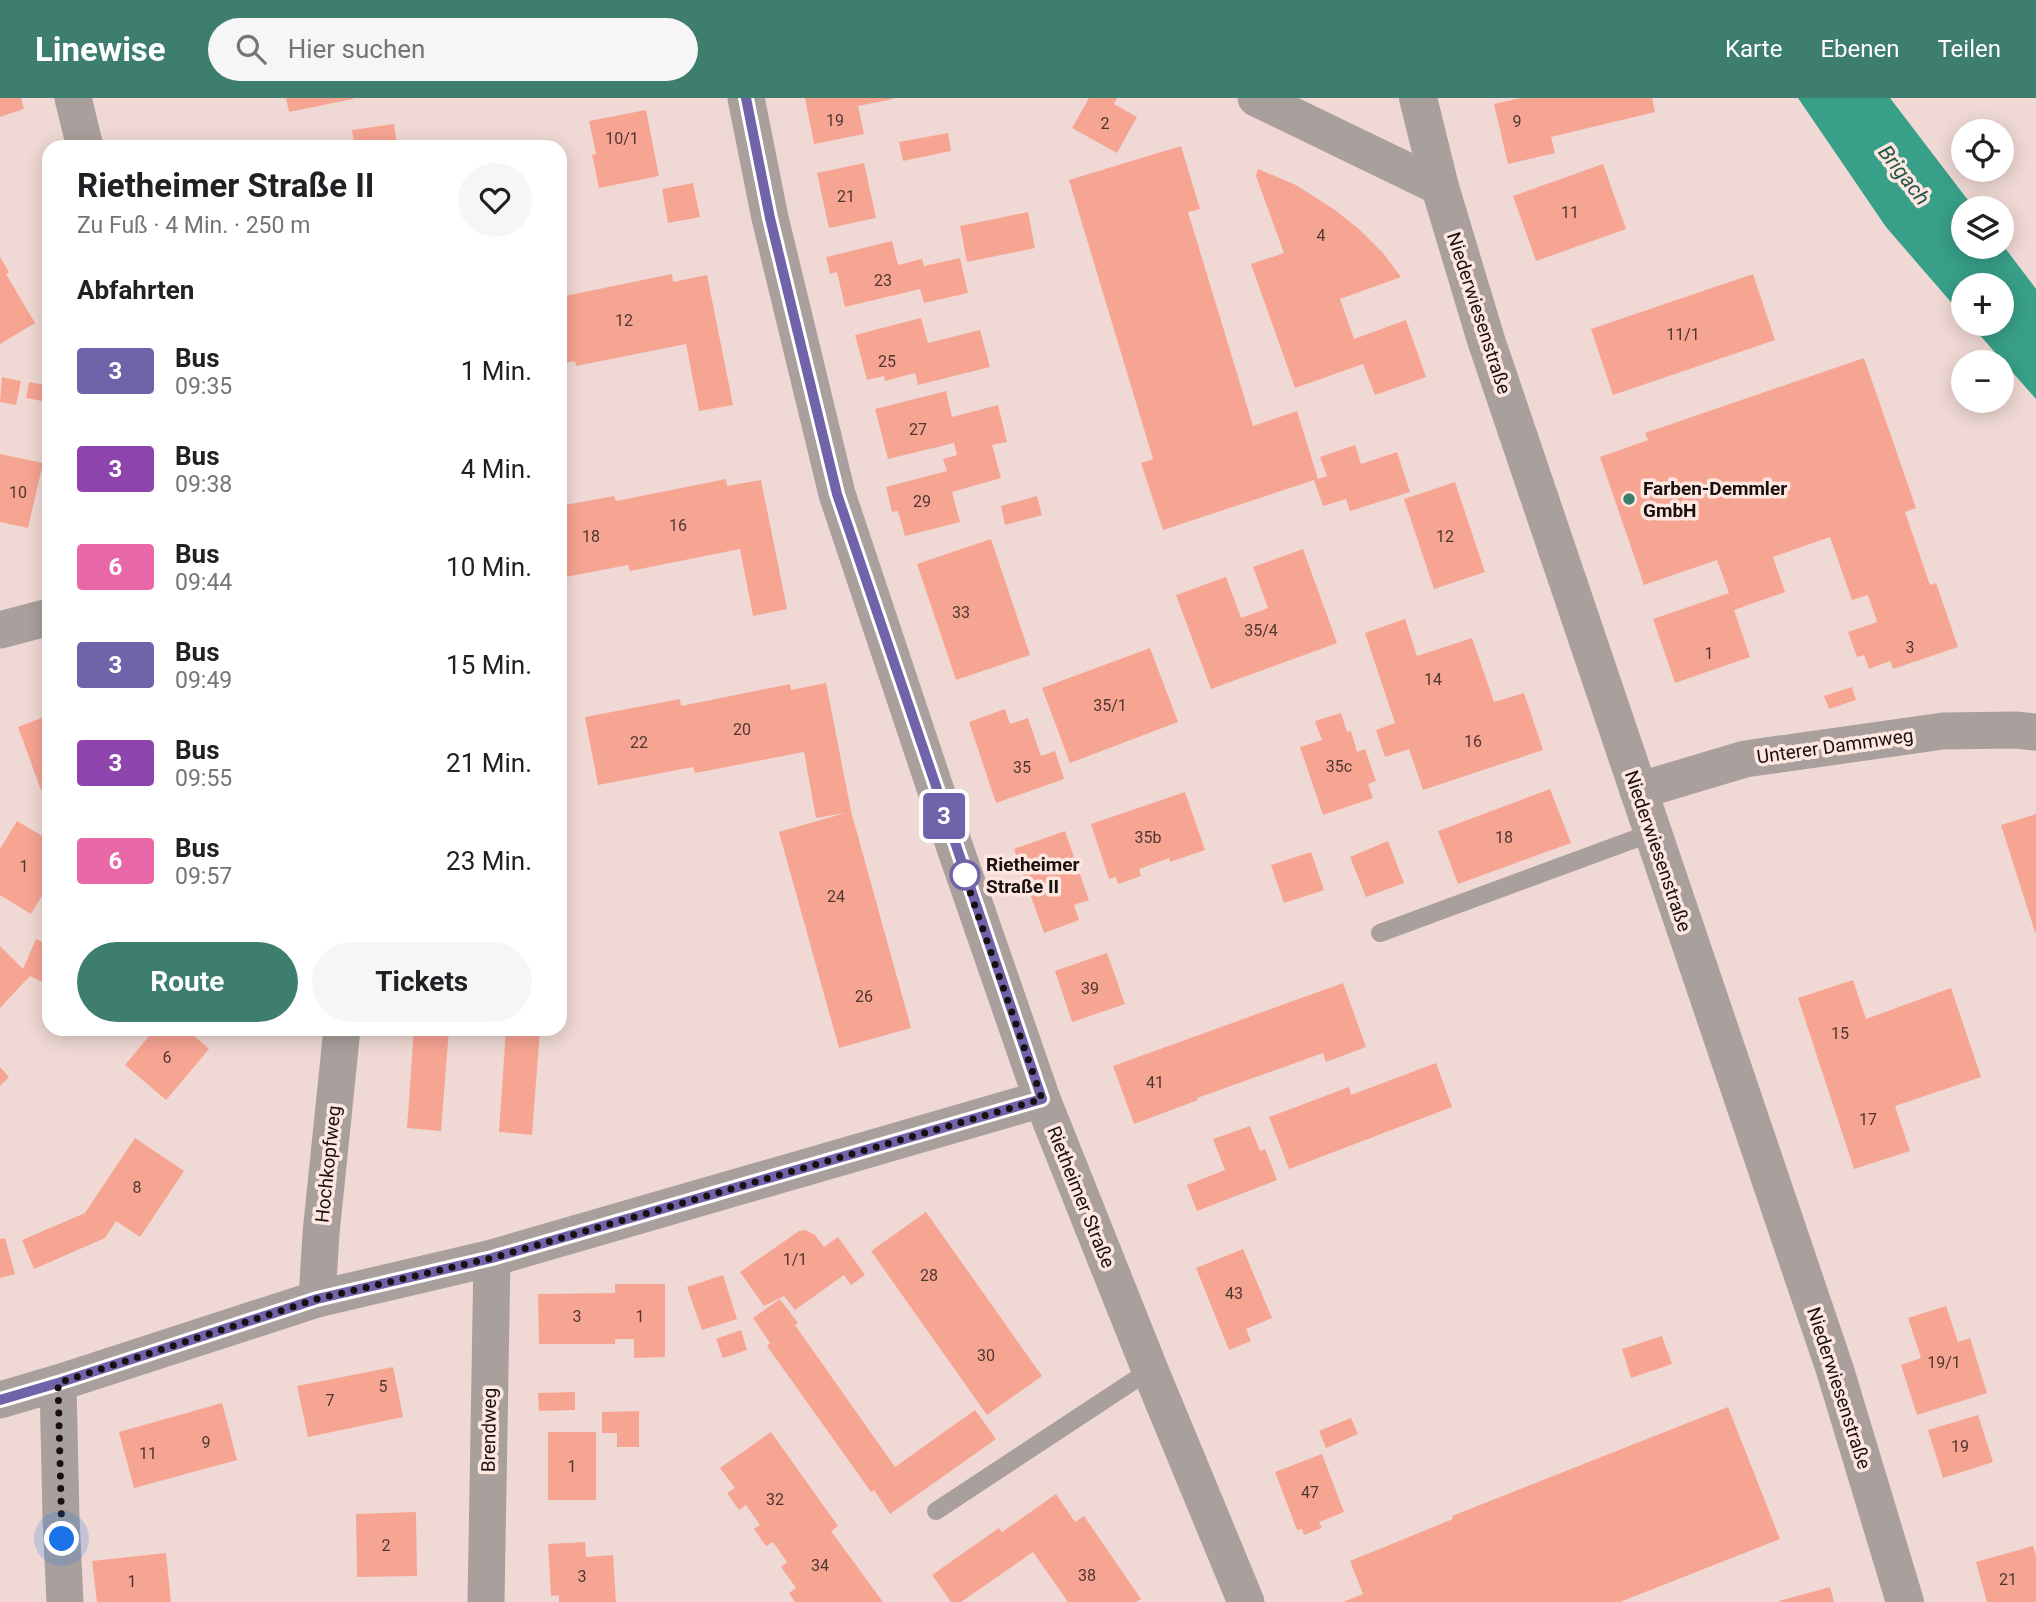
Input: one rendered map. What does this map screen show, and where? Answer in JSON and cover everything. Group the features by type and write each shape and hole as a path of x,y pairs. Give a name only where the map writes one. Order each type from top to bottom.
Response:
{"street":[{"path":"73,98 83,140"},
{"name":"Rietheimer Straße","path":"746,98 770,218 837,494 1042,1099 1246,1602"},
{"path":"1256,98 1440,187"},
{"name":"Niederwiesenstraße","path":"1418,98 1440,187 1486,340 1835,1370 1905,1602"},
{"path":"0,630 42,619"},
{"name":"Unterer Dammweg","path":"1638,791 1745,759 1943,731 2036,732"},
{"name":"Hochkopfweg","path":"317,1299 341,1036"},
{"path":"0,1400 317,1299 492,1258 1042,1099"},
{"name":"Brendweg","path":"486,1602 492,1258"},
{"path":"58,1383 65,1602"}],"lane":[{"path":"1380,933 1654,832"},
{"path":"936,1511 1150,1370"}],"water":[{"name":"Brigach","path":"1798,98 1890,98 1951,178 1951,182 1954,182 1965,196 1951,196 1951,259 2013,259 2036,289 2036,399 2014,374 2014,350 1993,350 1981,336 2014,336 2014,273 1951,273 1951,302 1886,227"}],"building":[{"path":"0,98 21,98 24,109 0,117"},
{"path":"286,98 353,98 353,99 289,112"},
{"path":"805,98 893,99 858,106 864,134 814,144"},
{"path":"1089,98 1117,98 1114,104 1137,117 1117,153 1072,128"},
{"path":"1521,98 1652,98 1655,112 1551,137 1555,153 1508,164 1494,104"},
{"path":"646,110 659,176 599,188 589,121"},
{"path":"394,124 396,140 354,140 352,130"},
{"path":"948,133 951,151 903,161 899,142"},
{"path":"1181,146 1200,209 1188,212 1253,426 1297,411 1318,479 1327,476 1320,457 1355,445 1361,464 1397,452 1410,492 1350,511 1346,499 1323,506 1314,480 1163,530 1141,463 1153,459 1069,180"},
{"path":"864,163 876,218 829,228 817,173"},
{"path":"1603,164 1626,229 1536,261 1513,196"},
{"path":"1258,169 1296,185 1335,210 1383,253 1401,277 1340,299 1354,339 1406,320 1426,377 1375,395 1363,364 1295,388 1251,264 1284,253 1256,176"},
{"path":"693,183 700,217 668,223 662,189"},
{"path":"1028,212 1035,248 967,262 960,226"},
{"path":"892,241 898,265 922,259 924,266 960,258 968,293 924,303 920,289 845,307 837,272 830,274 826,257"},
{"path":"0,257 9,272 6,274 35,323 0,344"},
{"path":"672,274 673,282 707,275 733,405 699,411 686,344 576,366 575,361 567,363 567,296"},
{"path":"1753,274 1775,340 1613,395 1591,329"},
{"path":"921,318 928,343 980,330 990,367 918,385 915,373 885,381 884,376 867,380 855,335"},
{"path":"1864,358 1916,508 1905,512 1930,585 1936,583 1958,647 1893,669 1890,661 1869,669 1864,655 1857,657 1848,632 1877,622 1868,595 1852,600 1830,537 1773,557 1785,592 1734,610 1750,657 1675,683 1653,619 1729,593 1717,560 1644,585 1600,457 1648,440 1645,433"},
{"path":"2,377 21,381 16,405 0,402"},
{"path":"29,382 42,384 42,401 26,398"},
{"path":"946,391 952,417 998,405 1007,442 992,445 1001,478 952,492 960,522 905,536 898,511 892,512 886,487 947,471 943,459 957,455 954,443 888,459 875,409"},
{"path":"0,454 42,463 28,528 0,522"},
{"path":"726,479 727,486 761,480 787,609 753,616 740,549 630,571 628,565 567,577 567,505 614,496 616,501"},
{"path":"1455,482 1485,572 1434,589 1404,499"},
{"path":"1037,496 1042,515 1005,525 1001,506"},
{"path":"991,539 1030,655 956,680 917,564"},
{"path":"1303,549 1337,643 1211,689 1176,595 1226,577 1241,618 1268,608 1253,567"},
{"path":"1405,619 1417,656 1472,638 1494,702 1524,693 1543,750 1423,790 1409,749 1385,757 1376,730 1395,723 1365,633"},
{"path":"1150,648 1178,722 1070,763 1042,688"},
{"path":"826,683 851,811 911,1028 839,1048 779,832 845,813 816,818 804,752 695,773 693,767 598,785 585,717 680,699 681,706 790,684 791,690"},
{"path":"1852,687 1856,700 1829,709 1824,696"},
{"path":"1005,709 1010,724 1028,718 1041,756 1055,751 1064,779 996,803 969,722"},
{"path":"1341,713 1347,732 1351,731 1357,752 1365,749 1376,781 1368,784 1373,798 1323,815 1300,747 1322,740 1315,721"},
{"path":"42,718 41,790 18,727"},
{"path":"1550,789 1571,843 1458,884 1438,831"},
{"path":"1185,792 1205,850 1170,862 1169,858 1139,869 1141,876 1118,884 1116,877 1109,879 1091,824"},
{"path":"2036,814 2036,932 2035,932 2001,825"},
{"path":"17,821 42,836 42,896 31,914 0,895 0,849"},
{"path":"1065,831 1089,900 1074,905 1079,920 1044,933 1014,849"},
{"path":"1388,841 1404,883 1366,897 1350,857"},
{"path":"1311,852 1324,890 1284,903 1271,865"},
{"path":"36,939 42,942 42,982 30,976 0,1008 0,946 23,969"},
{"path":"1107,953 1125,1004 1072,1022 1055,971"},
{"path":"1853,980 1866,1019 1951,988 1981,1077 1895,1106 1910,1151 1854,1169 1798,998"},
{"path":"1343,983 1366,1047 1326,1062 1323,1053 1197,1098 1198,1100 1134,1124 1113,1066"},
{"path":"149,1036 194,1036 209,1049 166,1100 125,1065"},
{"path":"414,1036 448,1036 441,1131 407,1128"},
{"path":"506,1036 539,1036 532,1135 499,1132"},
{"path":"1436,1063 1452,1107 1289,1169 1269,1117 1349,1087 1351,1095"},
{"path":"0,1067 9,1077 0,1086"},
{"path":"1250,1126 1260,1151 1265,1149 1277,1180 1197,1211 1187,1185 1225,1170 1213,1139"},
{"path":"135,1138 184,1171 140,1237 116,1221 105,1238 34,1269 22,1240 85,1213"},
{"path":"926,1212 1042,1376 987,1415 871,1251"},
{"path":"805,1230 815,1235 824,1247 838,1237 865,1275 851,1285 844,1275 795,1310 784,1296 764,1306 740,1272 799,1231"},
{"path":"5,1238 15,1274 0,1278 0,1239"},
{"path":"1243,1249 1272,1318 1246,1329 1251,1341 1229,1350 1196,1268"},
{"path":"723,1275 737,1319 702,1330 687,1287"},
{"path":"615,1284 665,1284 665,1357 634,1358 634,1339 615,1339 615,1344 539,1344 538,1294 615,1293"},
{"path":"780,1299 798,1323 795,1325 895,1467 975,1410 996,1439 890,1514 874,1490 871,1492 767,1346 770,1343 753,1318"},
{"path":"1946,1306 1958,1342 1970,1338 1987,1393 1917,1415 1901,1365 1921,1358 1908,1318"},
{"path":"741,1330 747,1350 723,1358 716,1339"},
{"path":"1662,1336 1672,1364 1631,1378 1622,1349"},
{"path":"393,1367 403,1417 308,1437 297,1386"},
{"path":"575,1392 575,1410 539,1411 538,1393"},
{"path":"222,1403 237,1460 134,1488 119,1432"},
{"path":"1728,1407 1780,1539 1620,1602 1343,1602 1363,1594 1350,1561 1453,1519 1452,1516"},
{"path":"639,1411 639,1447 617,1447 617,1433 602,1433 602,1412"},
{"path":"1978,1415 1993,1462 1943,1478 1928,1430"},
{"path":"1351,1418 1358,1434 1326,1448 1319,1431"},
{"path":"548,1432 596,1432 596,1500 548,1500"},
{"path":"771,1432 838,1526 831,1531 883,1602 795,1602 789,1593 796,1588 781,1567 787,1562 773,1542 766,1546 754,1529 760,1525 746,1505 739,1510 727,1493 735,1488 720,1468"},
{"path":"1322,1454 1344,1512 1319,1522 1322,1528 1304,1535 1302,1529 1297,1530 1275,1472"},
{"path":"1056,1494 1075,1522 1084,1516 1141,1599 1136,1602 1068,1602 1033,1552 961,1602 951,1602 932,1575 999,1528 1002,1532"},
{"path":"416,1512 417,1576 357,1577 356,1514"},
{"path":"585,1542 586,1557 613,1555 616,1602 559,1602 559,1595 551,1596 548,1544"},
{"path":"2033,1546 2036,1556 2036,1602 1987,1602 1976,1562"},
{"path":"166,1553 171,1602 97,1602 92,1561"},
{"path":"1830,1587 1834,1602 1779,1602 1779,1601"}],"bus line":[{"name":"3","path":"0,1400 317,1299 492,1258 1042,1099 837,494 770,218 746,98"}],"place":[{"name":"Farben-Demmler GmbH","path":"1629,499"},
{"name":"Rietheimer Straße II","path":"965,875"}],"route":[{"path":"62,1539 58,1383 317,1299 492,1258 1042,1099 961,866 965,875"}]}
